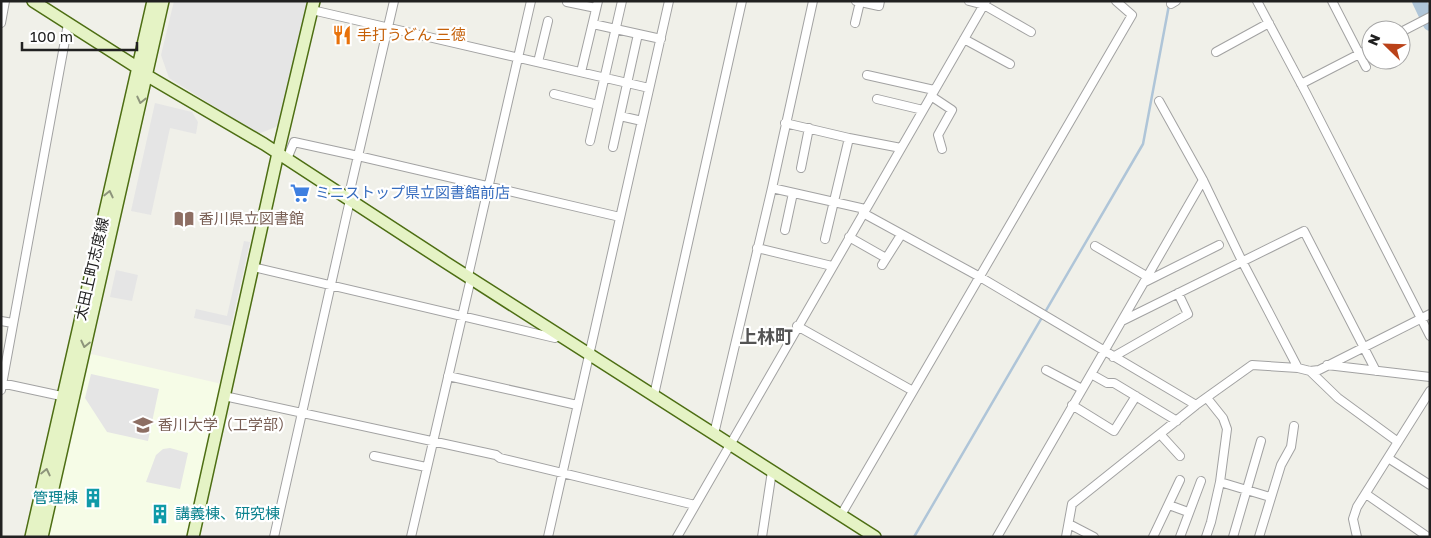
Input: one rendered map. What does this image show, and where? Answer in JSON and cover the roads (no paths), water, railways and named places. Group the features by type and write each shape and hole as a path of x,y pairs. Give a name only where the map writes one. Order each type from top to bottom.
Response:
{"street":[{"path":"1,23 5,1"},
{"path":"33,1 142,71 283,156 875,537"},
{"name":"太田上町志度線","path":"31,537 68,397 142,71 153,1"},
{"name":"太田上町志度線","path":"142,71 163,1"},
{"path":"274,537 394,1"},
{"path":"411,537 531,1"},
{"path":"590,141 622,1"},
{"path":"548,537 669,1"},
{"path":"654,395 742,1"},
{"path":"714,434 772,188 813,1"},
{"path":"855,23 858,2 879,6 880,1"},
{"path":"969,1 985,3 1031,32"},
{"path":"841,516 1132,15 1116,1"},
{"path":"1257,1 1430,336"},
{"path":"1303,88 1360,54 1332,1"},
{"path":"567,2 597,5 582,72"},
{"path":"676,537 985,3"},
{"path":"193,537 253,267 283,156 313,6 388,28 650,88"},
{"path":"1411,27 1430,17"},
{"path":"538,62 548,21"},
{"path":"1216,52 1269,23"},
{"path":"68,24 13,323 5,353 2,386 68,397"},
{"path":"593,24 661,38"},
{"path":"613,147 638,34"},
{"path":"964,39 999,54 1010,64"},
{"path":"867,75 933,93 952,110 938,135 942,149"},
{"path":"554,94 598,105"},
{"path":"877,99 923,110"},
{"path":"1158,101 1203,180 1242,261 1298,368"},
{"path":"620,116 642,121"},
{"path":"785,123 901,148"},
{"path":"801,168 809,128"},
{"path":"825,239 849,138"},
{"path":"283,156 294,142 620,217"},
{"path":"997,537 1203,180"},
{"path":"772,188 864,211 901,235 980,277 1196,405"},
{"path":"785,230 793,193"},
{"path":"1122,321 1304,231 1376,371"},
{"path":"849,237 884,262 901,235"},
{"path":"1146,280 1219,245"},
{"path":"1095,246 1146,280"},
{"path":"757,248 832,266"},
{"path":"253,267 555,338 558,334"},
{"path":"1114,357 1188,314 1178,293"},
{"path":"1094,537 1068,530 1072,504 1196,405 1252,365 1298,368 1310,371 1319,370 1430,314"},
{"path":"1,321 13,323"},
{"path":"798,326 913,392"},
{"path":"1327,366 1430,377"},
{"path":"1046,370 1082,389"},
{"path":"1310,371 1338,398 1398,442"},
{"path":"1091,374 1107,383 1114,383 1177,420"},
{"path":"448,376 577,405"},
{"path":"1357,537 1353,519 1357,507 1430,391"},
{"path":"224,396 496,455 500,458 695,505"},
{"path":"1072,405 1114,431 1136,396"},
{"name":"太田上町志度線","path":"42,537 68,397"},
{"path":"1206,537 1220,482 1227,429 1223,418 1207,398"},
{"path":"1259,537 1281,466 1291,447 1294,426"},
{"path":"1160,434 1180,456"},
{"path":"1233,537 1261,441"},
{"path":"374,456 426,467"},
{"path":"1388,458 1430,485"},
{"path":"762,537 772,471"},
{"path":"1153,537 1180,480"},
{"path":"1180,537 1201,481"},
{"path":"1220,482 1270,498"},
{"path":"1366,494 1428,537"},
{"path":"1169,505 1188,512"}],"waterway":[{"path":"1419,1 1430,24"},
{"path":"914,537 1143,144 1169,5"}],"place":[{"name":"手打うどん 三徳","path":"342,35"},
{"name":"ミニストップ県立図書館前店","path":"300,193"},
{"name":"香川県立図書館","path":"184,219"},
{"name":"香川大学（工学部）","path":"143,425"},
{"name":"管理棟","path":"93,498"},
{"name":"講義棟、研究棟","path":"160,514"}],"district":[{"name":"上林町","path":"766,337"}]}
